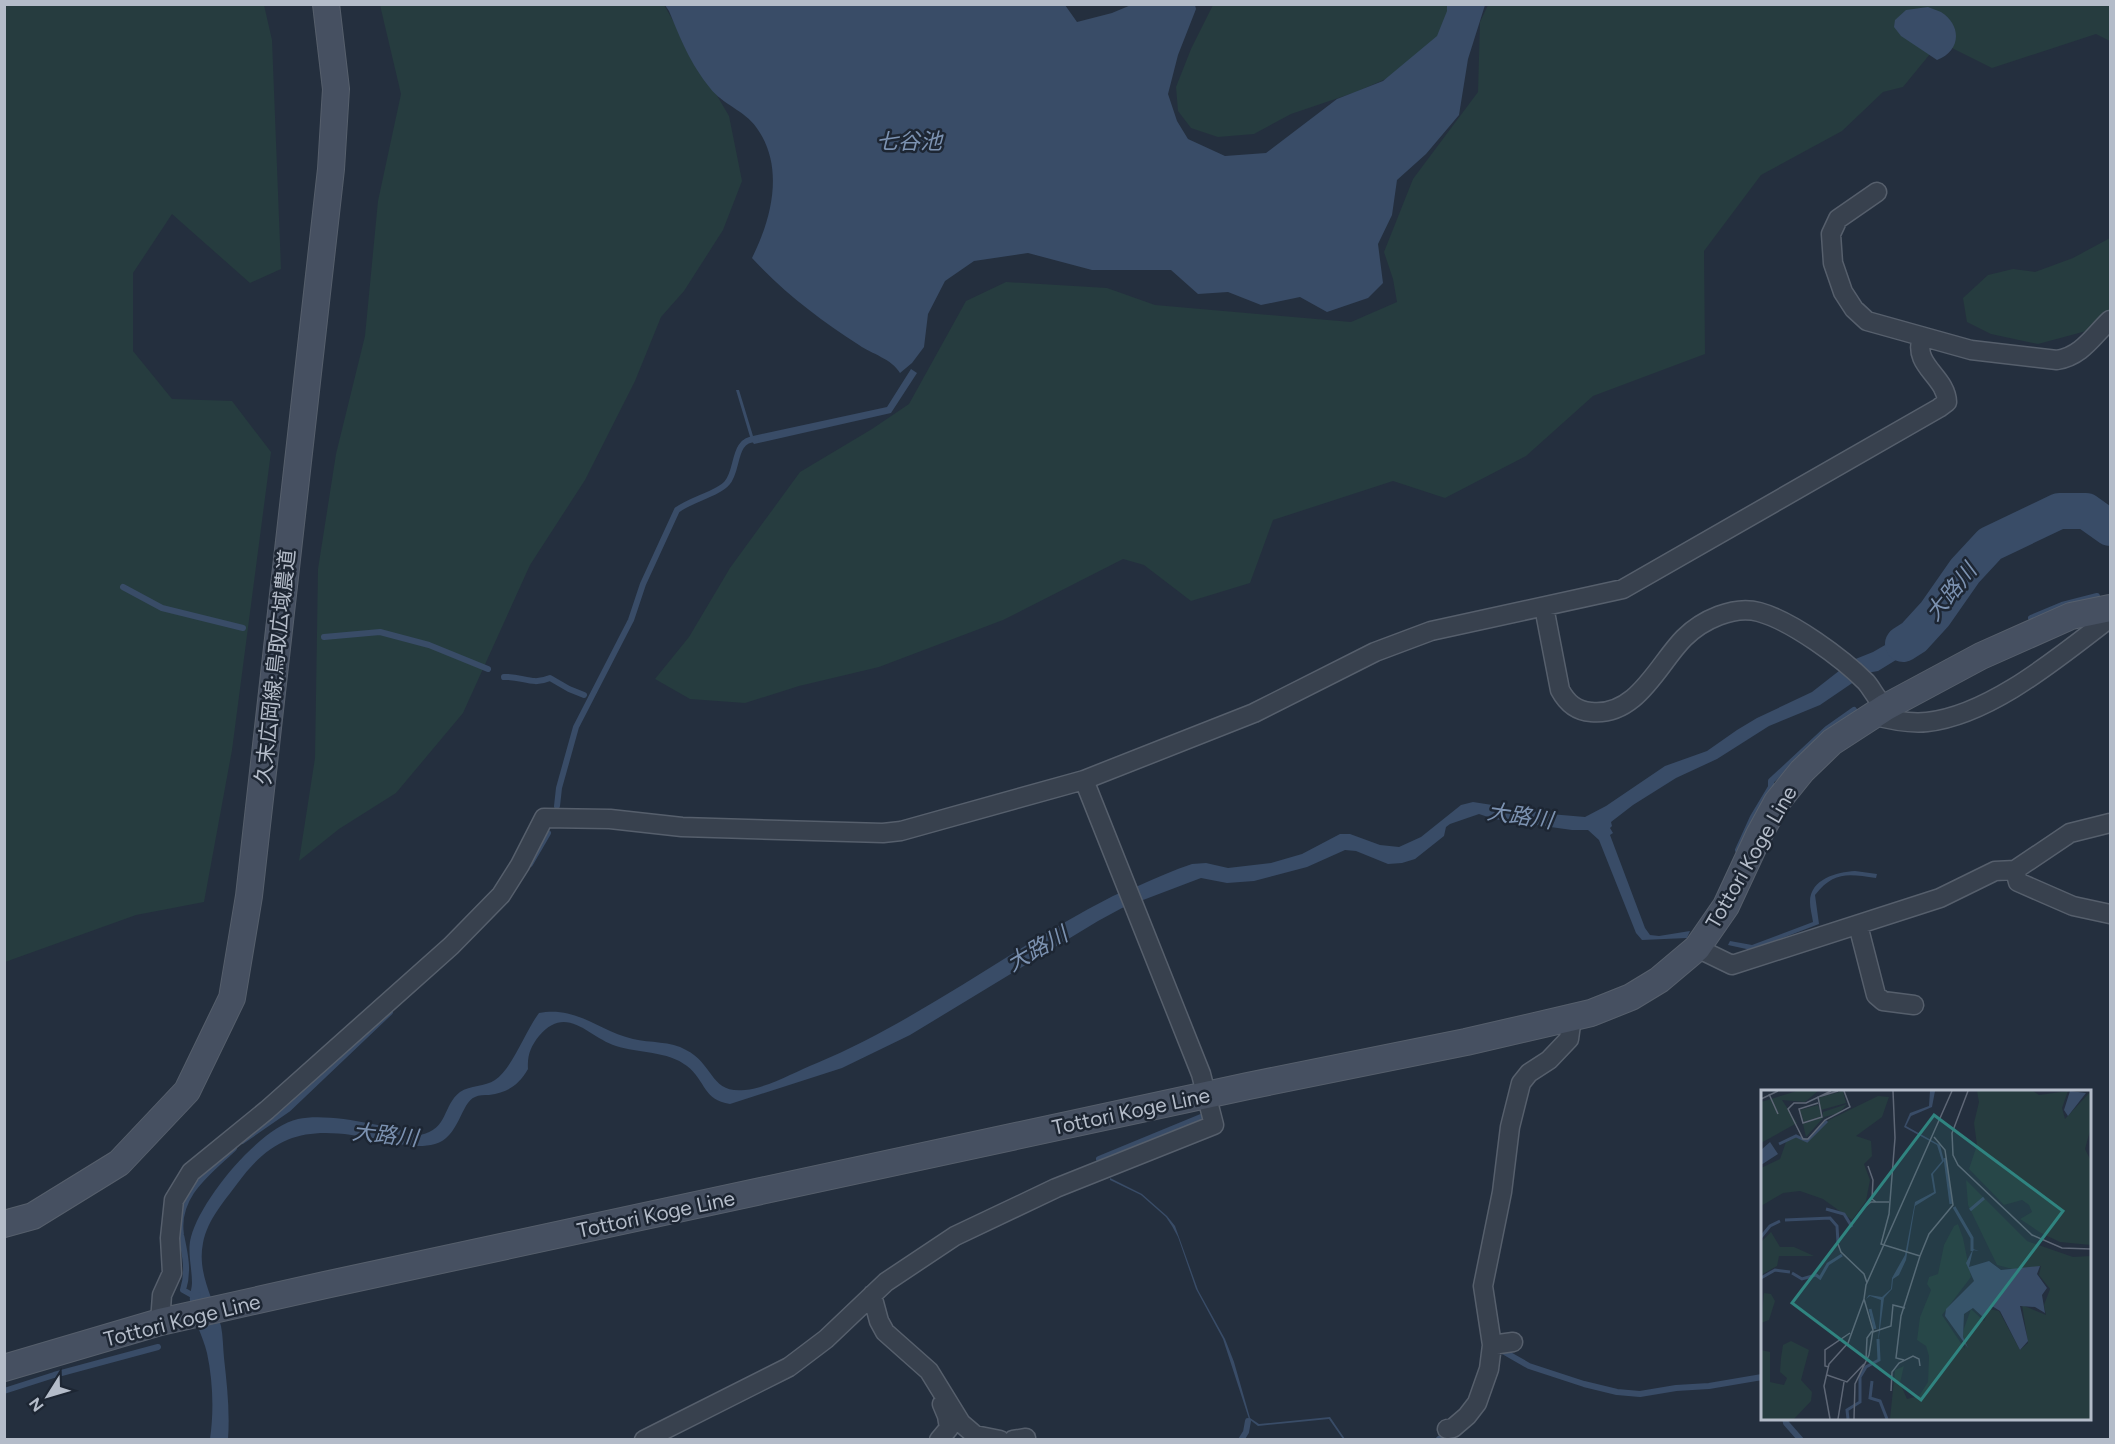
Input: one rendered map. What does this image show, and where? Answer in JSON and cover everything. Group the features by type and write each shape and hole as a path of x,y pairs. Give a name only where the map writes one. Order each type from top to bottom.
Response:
{"main road":[{"name":"久末広岡線;鳥取広域農道","path":"4,1224 33,1216 119,1163 187,1091 232,998 249,896 331,169 336,89 326,4"},
{"name":"Tottori Koge Line","path":"4,1368 160,1322 222,1308 1206,1095 1466,1042 1591,1013 1631,997 1659,980 1696,948 1726,906 1777,802 1802,771 1832,742 1879,711 1981,656 2071,616 2110,608"}],"street":[{"path":"1877,192 1838,219 1831,234 1833,264 1843,292 1854,309 1867,321 1971,350 2057,360 2077,354 2110,320"},
{"path":"160,1322 162,1295 172,1273 170,1238 174,1200 192,1172 267,1110 458,939 501,895 520,865 544,818 610,819 682,827 883,833 901,831 1084,780 1254,713 1375,652 1431,632 1623,589 1947,402 1943,389 1922,358 1919,349 1922,337"},
{"path":"1544,608 1560,690 1564,698 1581,711 1596,713 1611,710 1623,704 1654,678 1683,638 1698,626 1728,613 1745,611 1759,612 1789,626 1840,659 1867,684 1879,711 1897,722 1926,722 1961,715 2017,686 2110,618"},
{"path":"644,1440 789,1367 825,1339 886,1282 961,1233 1056,1188 1214,1125 1201,1074 1084,780"},
{"path":"1696,948 1732,965 1940,898 1995,871 2015,870 2070,833 2110,823"},
{"path":"2015,870 2018,882 2073,906 2110,914"},
{"path":"1857,925 1876,995 1883,1000 1914,1005"},
{"path":"1447,1429 1453,1428 1467,1416 1477,1403 1488,1369 1492,1346 1483,1286 1502,1192 1510,1127 1521,1083 1529,1073 1549,1060 1569,1039 1572,1017"},
{"path":"872,1295 879,1321 885,1332 929,1371 953,1412 975,1435 1000,1440"},
{"path":"1492,1346 1513,1342"},
{"path":"938,1386 949,1428 939,1440"}],"green space":[{"path":"4,5 264,5 272,40 281,269 250,283 172,214 133,273 133,351 172,399 232,401 271,452 232,750 204,902 136,915 5,962"},
{"path":"380,5 664,5 729,116 742,181 723,230 684,291 661,317 635,381 585,480 530,565 463,713 396,793 339,829 299,861 315,758 318,569 336,454 365,336 378,201 401,94"},
{"path":"1213,5 1467,5 1420,64 1356,92 1291,114 1254,134 1218,137 1191,128 1178,111 1176,87 1191,49"},
{"path":"1488,5 2110,5 2110,41 2096,34 1992,68 1948,46 1930,54 1903,87 1883,92 1842,131 1761,175 1704,251 1705,354 1593,396 1526,456 1445,498 1393,481 1273,520 1250,583 1191,601 1144,565 1123,559 1003,620 879,667 799,686 745,703 690,699 655,679 689,637 730,568 800,472 909,404 966,301 1006,282 1107,288 1155,305 1351,322 1397,302 1393,279 1384,252 1413,179 1478,92 1480,22"},
{"path":"2110,238 2110,313 2090,330 2038,344 1991,334 1967,322 1963,298 1988,275 2013,269 2035,272 2073,258"}],"water":[{"name":"七谷池","path":"665,5 1065,5 1077,22 1112,13 1131,5 1195,5 1196,9 1178,55 1168,94 1177,121 1188,139 1225,156 1266,153 1337,99 1383,81 1437,36 1447,11 1447,5 1485,5 1468,59 1459,115 1426,154 1397,180 1392,215 1378,244 1383,283 1368,298 1327,312 1300,297 1261,305 1228,292 1198,294 1171,270 1092,270 1028,253 974,261 945,281 928,314 924,347 912,363 900,373 887,360 864,348 802,305 752,258 765,226 772,192 773,175 765,142 751,121 715,94 703,79 686,51"},
{"path":"1928,7 1941,12 1948,18 1955,31 1954,45 1945,56 1937,60 1901,36 1894,27 1895,20 1906,10"},
{"path":"911,369 917,373 891,413 754,444 736,390 739,390 753,436 887,407"},
{"path":"1931,609 1945,613 1926,639 1909,652 1878,671 1867,673 1820,705 1769,726 1717,759 1676,778 1611,822 1610,828 1613,833 1610,835 1645,928 1650,935 1659,936 1690,931 1687,938 1642,940 1636,933 1599,840 1588,830 1572,830 1494,819 1479,814 1450,824 1446,827 1444,836 1415,859 1402,863 1388,864 1356,851 1345,850 1307,867 1254,881 1227,883 1201,878 1122,908 910,1035 842,1068 730,1104 721,1102 710,1094 693,1072 679,1061 662,1055 616,1046 578,1026 559,1023 549,1027 536,1040 529,1055 528,1069 516,1084 502,1092 478,1096 470,1100 455,1128 443,1140 435,1144 408,1145 337,1133 300,1136 283,1142 252,1165 221,1205 205,1234 202,1265 222,1330 228,1409 228,1439 210,1439 211,1374 190,1301 191,1237 206,1204 219,1185 250,1150 283,1125 298,1119 326,1117 359,1121 420,1135 429,1132 441,1122 450,1104 460,1092 491,1082 501,1075 539,1013 565,1013 633,1039 680,1047 695,1056 718,1083 734,1090 764,1086 893,1026 1039,937 1113,896 1192,864 1206,863 1228,868 1271,863 1302,854 1340,834 1350,834 1380,845 1399,847 1421,837 1461,805 1473,802 1585,817 1606,806 1665,766 1707,751 1757,718 1812,692 1853,660 1873,652 1918,626"},
{"path":"1855,871 1877,874 1876,878 1842,876 1822,887 1815,895 1819,924 1751,950 1728,945 1730,941 1752,945 1813,922 1810,902 1814,888 1819,882 1833,875"},
{"path":"1110,1178 1142,1194 1167,1216 1175,1226 1198,1290 1225,1339 1234,1362 1250,1418 1259,1424 1330,1417 1345,1439 1329,1419 1258,1426 1249,1419 1223,1339 1196,1289 1172,1226 1166,1217 1141,1195"}],"waterway":[{"path":"557,806 559,788 576,727 631,620 643,584 677,510 723,487 731,477 739,449 748,440 756,439"},
{"name":"大路川","path":"1903,644 1914,637 1935,614 1965,571 1990,544 2059,511 2086,511 2110,528"},
{"path":"123,587 162,608 243,628"},
{"path":"2031,618 2062,605 2097,596"},
{"path":"324,637 380,632 429,645 488,669"},
{"path":"504,677 532,681 550,678 584,695"},
{"path":"1738,850 1753,817 1771,787 1771,781 1827,729 1854,710"},
{"path":"530,864 548,833"},
{"path":"242,1141 288,1109 390,1012"},
{"path":"1099,1159 1201,1117"},
{"path":"198,1295 192,1295 183,1290 186,1269 181,1235 183,1208 196,1186 234,1148"},
{"path":"4,1391 158,1347"},
{"path":"1501,1350 1529,1366 1617,1392 1640,1394 1761,1377"},
{"path":"1785,1420 1801,1440"},
{"path":"1241,1440 1246,1432 1248,1421"}]}
